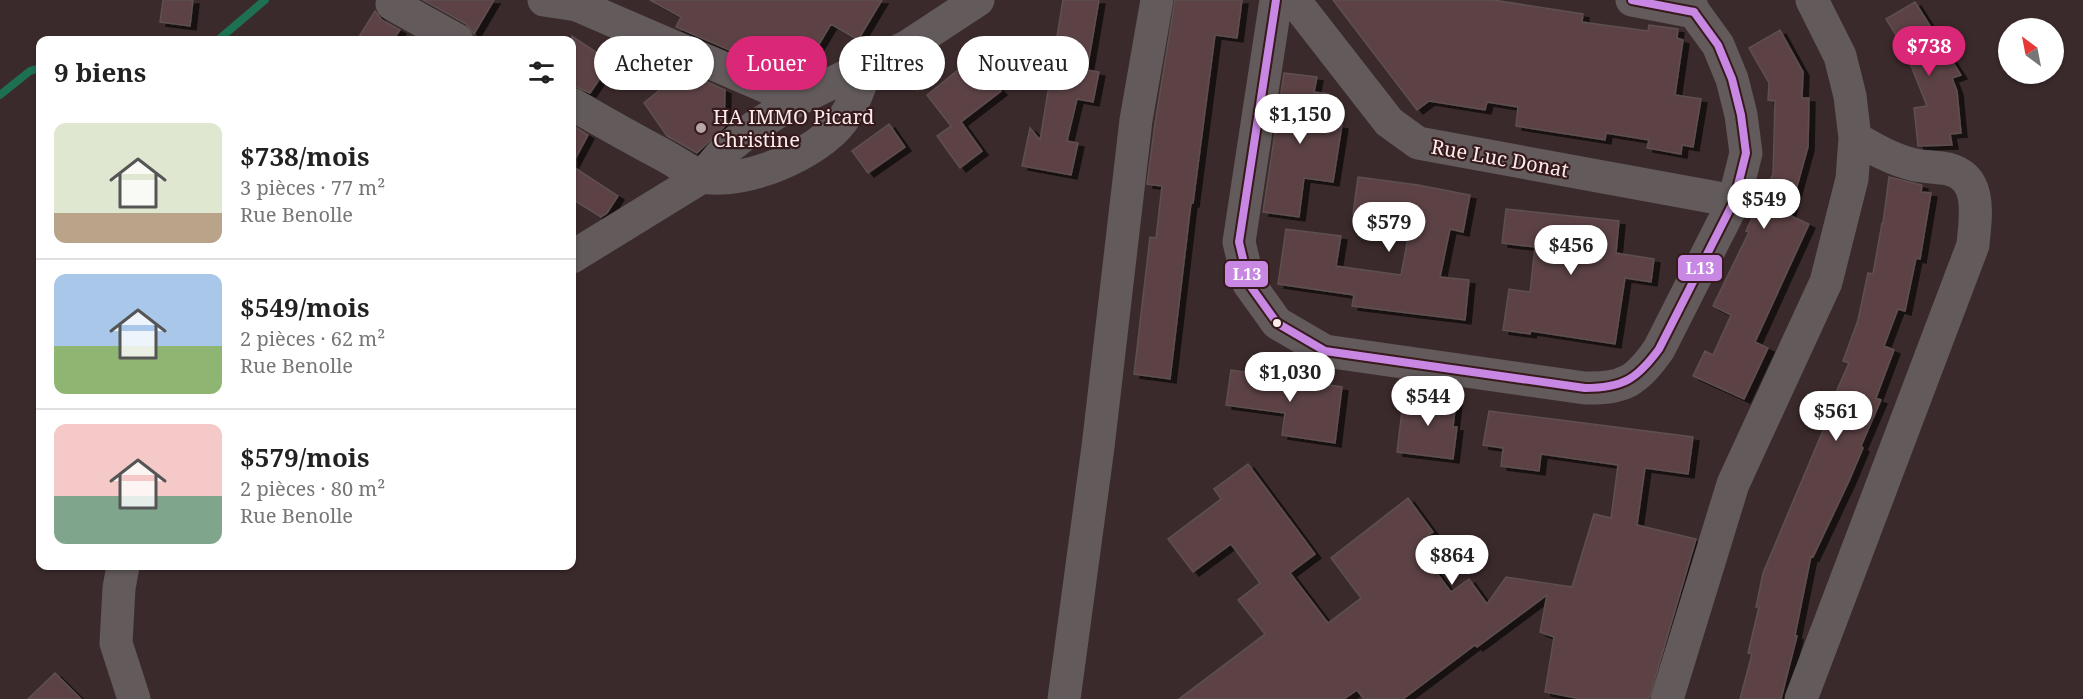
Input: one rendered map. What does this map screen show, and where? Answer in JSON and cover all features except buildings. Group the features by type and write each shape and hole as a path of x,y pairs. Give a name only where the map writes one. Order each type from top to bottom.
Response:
{"street":[{"path":"544,0 577,5 797,100"},
{"path":"923,36 978,0"},
{"path":"1064,699 1098,447 1136,120 1157,0"},
{"path":"1276,0 1239,242 1249,284 1277,323 1325,351 1585,388 1610,389 1629,381 1646,369 1659,349 1734,201 1746,153 1741,115 1732,79 1718,45 1692,6 1632,0"},
{"name":"Rue Luc Donat","path":"1294,0 1389,123 1418,143 1734,201"},
{"path":"1667,699 1733,484 1826,282 1852,179 1855,138 1850,96 1840,56 1812,0"},
{"path":"392,4 450,36"},
{"path":"576,255 702,177 733,144 757,125 797,100 839,80"},
{"path":"576,106 702,177 730,177 750,173 806,153 841,122 859,90"},
{"path":"1802,699 1973,245 1977,207 1969,184 1950,169 1915,165 1884,154 1855,138"},
{"path":"122,570 119,588 117,644 134,699"}],"waterway":[{"path":"223,36 265,0"},
{"path":"0,95 30,71 36,69"}],"transit line":[{"name":"L13","path":"1276,0 1239,242 1249,284 1277,323 1325,351 1585,388 1610,386 1628,380 1636,375 1659,349 1734,201 1746,153 1741,115 1732,79 1718,45 1694,12"},
{"name":"L13","path":"1632,0 1694,12"}],"place":[{"name":"HA IMMO Picard Christine","path":"701,128"}]}
